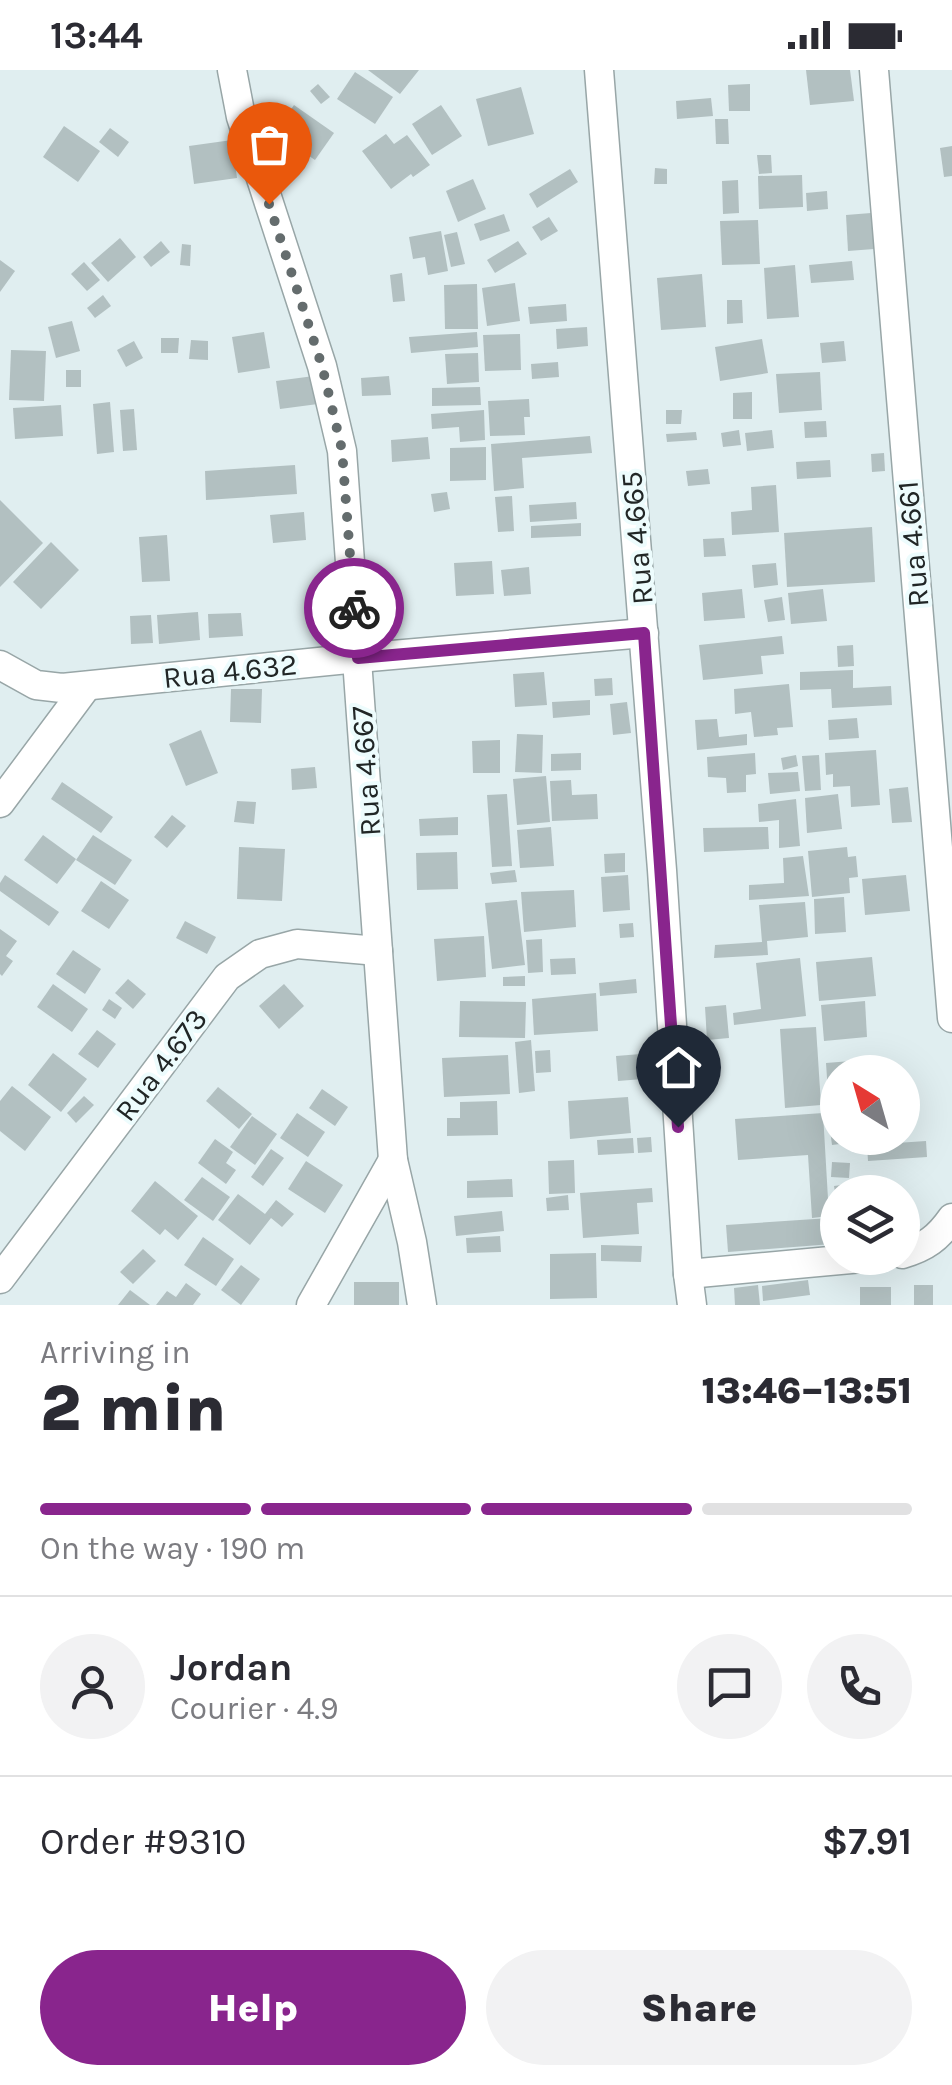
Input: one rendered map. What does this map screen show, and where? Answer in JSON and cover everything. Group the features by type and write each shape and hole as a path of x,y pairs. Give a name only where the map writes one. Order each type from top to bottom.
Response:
{"street":[{"name":"Rua 4.667","path":"232,70 241,117 322,366 342,450 394,1160 422,1305"},
{"name":"Rua 4.665","path":"599,70 692,1305"},
{"name":"Rua 4.661","path":"874,70 952,1018"},
{"name":"Rua 4.632","path":"0,665 36,684 62,688 644,633"},
{"path":"0,804 87,686"},
{"name":"Rua 4.673","path":"0,1280 227,977 260,954 297,944 378,952"},
{"path":"310,1305 394,1160"},
{"path":"920,1249 936,1239 952,1218"},
{"path":"688,1274 820,1262"}],"building":[{"path":"368,70 419,70 400,94"},
{"path":"806,70 850,70 854,101 810,105"},
{"path":"355,72 393,97 375,124 337,99"},
{"path":"318,84 330,97 321,104 310,91"},
{"path":"750,84 750,111 729,111 728,85"},
{"path":"521,87 534,134 488,146 476,99"},
{"path":"711,98 713,116 677,119 676,101"},
{"path":"294,105 334,133 315,160 275,133"},
{"path":"441,105 462,136 432,155 412,124"},
{"path":"715,119 728,119 729,144 716,144"},
{"path":"64,126 100,151 78,182 43,157"},
{"path":"110,128 129,142 118,157 99,142"},
{"path":"386,134 394,144 407,135 430,165 391,189 362,151"},
{"path":"232,140 237,178 194,184 189,146"},
{"path":"952,146 952,176 944,177 940,148"},
{"path":"757,155 771,155 772,173 759,174"},
{"path":"655,168 667,169 667,184 654,184"},
{"path":"570,169 578,182 537,208 529,194"},
{"path":"802,175 803,207 759,209 758,176"},
{"path":"473,179 486,209 458,222 446,191"},
{"path":"738,180 739,213 723,214 722,181"},
{"path":"827,191 828,209 807,211 806,193"},
{"path":"871,213 874,249 848,251 846,215"},
{"path":"504,214 510,231 480,241 474,224"},
{"path":"549,217 558,231 541,241 532,227"},
{"path":"758,220 760,264 722,265 720,221"},
{"path":"441,231 448,271 428,275 425,257 413,259 409,237"},
{"path":"457,232 465,264 451,267 444,235"},
{"path":"120,238 136,257 108,282 91,263"},
{"path":"161,241 170,252 151,267 143,257"},
{"path":"518,241 527,254 495,273 487,260"},
{"path":"182,244 191,245 190,266 180,265"},
{"path":"0,260 15,271 0,292"},
{"path":"852,261 854,280 811,283 809,265"},
{"path":"84,262 100,280 87,291 71,274"},
{"path":"795,265 799,317 767,319 764,268"},
{"path":"402,273 405,301 393,302 390,275"},
{"path":"702,274 706,327 661,330 657,278"},
{"path":"515,283 520,321 487,326 482,288"},
{"path":"477,284 478,329 445,329 444,285"},
{"path":"103,295 111,306 95,318 87,308"},
{"path":"727,300 742,300 743,323 727,324"},
{"path":"566,304 567,321 530,324 528,307"},
{"path":"72,321 80,351 56,358 48,327"},
{"path":"587,327 588,346 557,349 556,329"},
{"path":"264,332 270,368 238,373 232,337"},
{"path":"477,332 478,347 411,353 409,337"},
{"path":"520,334 521,370 485,371 483,335"},
{"path":"161,338 179,338 178,353 161,353"},
{"path":"762,339 768,373 720,381 715,347"},
{"path":"191,340 208,341 208,360 189,359"},
{"path":"134,341 143,358 126,367 117,350"},
{"path":"844,341 846,361 822,363 820,343"},
{"path":"11,350 46,351 44,401 9,400"},
{"path":"478,353 479,382 447,384 445,354"},
{"path":"558,362 559,377 532,379 531,364"},
{"path":"66,370 81,370 81,387 66,387"},
{"path":"820,372 822,410 779,413 776,374"},
{"path":"314,376 318,404 280,409 276,381"},
{"path":"389,376 391,395 362,396 361,378"},
{"path":"480,387 481,405 432,406 432,388"},
{"path":"752,392 752,419 733,419 733,393"},
{"path":"529,399 525,435 490,436 488,401"},
{"path":"110,402 114,452 97,454 93,404"},
{"path":"61,405 63,436 15,439 13,408"},
{"path":"134,409 137,450 123,451 120,410"},
{"path":"484,410 485,440 460,442 459,427 432,429 431,414"},
{"path":"666,410 682,410 681,424 666,424"},
{"path":"826,421 827,437 805,438 804,422"},
{"path":"739,430 741,445 723,447 721,433"},
{"path":"772,430 774,448 747,451 745,433"},
{"path":"696,432 697,440 667,442 666,434"},
{"path":"590,436 592,453 522,458 524,488 494,491 491,444"},
{"path":"428,437 430,459 392,462 391,440"},
{"path":"486,447 486,480 450,481 450,448"},
{"path":"884,453 885,471 872,472 871,454"},
{"path":"830,460 831,477 797,479 796,462"},
{"path":"295,465 297,494 206,500 205,471"},
{"path":"708,469 710,484 688,486 686,471"},
{"path":"776,485 779,532 732,535 731,512 752,510 751,487"},
{"path":"447,492 450,509 434,512 431,494"},
{"path":"512,496 514,531 498,532 495,497"},
{"path":"0,500 43,543 0,587"},
{"path":"576,502 577,519 530,522 529,505"},
{"path":"304,512 306,540 273,543 270,515"},
{"path":"581,523 581,536 531,538 531,526"},
{"path":"872,527 875,582 787,587 784,533"},
{"path":"167,535 170,581 142,582 139,537"},
{"path":"724,538 726,556 704,557 703,539"},
{"path":"51,542 79,570 41,609 13,582"},
{"path":"492,561 494,594 456,596 454,563"},
{"path":"776,563 778,585 754,588 752,565"},
{"path":"529,567 531,594 504,596 501,570"},
{"path":"742,589 745,618 704,621 702,593"},
{"path":"823,589 827,621 791,624 788,593"},
{"path":"782,597 785,620 768,622 764,600"},
{"path":"198,612 200,640 159,644 157,615"},
{"path":"241,613 243,636 209,638 208,614"},
{"path":"151,615 153,643 131,644 130,616"},
{"path":"782,636 784,654 761,656 763,674 703,680 699,645"},
{"path":"853,645 854,666 838,667 837,646"},
{"path":"853,670 853,688 891,686 892,705 832,708 831,689 800,690 800,672"},
{"path":"544,672 547,705 515,707 513,674"},
{"path":"612,678 613,695 595,696 594,679"},
{"path":"789,684 793,727 777,728 778,735 754,737 751,712 735,714 734,689"},
{"path":"231,689 262,689 261,723 230,722"},
{"path":"590,700 590,715 553,718 552,702"},
{"path":"627,702 631,733 613,735 610,704"},
{"path":"857,718 859,738 829,740 828,720"},
{"path":"717,719 719,737 747,734 747,745 697,750 695,720"},
{"path":"201,730 218,773 186,786 169,744"},
{"path":"517,734 543,735 542,773 515,772"},
{"path":"500,740 500,773 473,773 472,741"},
{"path":"876,750 880,805 851,807 850,786 833,787 833,774 826,775 825,753"},
{"path":"581,753 581,770 551,771 551,754"},
{"path":"755,753 756,774 746,775 746,792 727,793 726,778 708,777 707,757"},
{"path":"796,755 798,766 783,770 781,758"},
{"path":"819,755 821,790 805,791 802,756"},
{"path":"315,767 317,788 292,790 291,769"},
{"path":"798,772 800,791 770,794 768,773"},
{"path":"546,776 550,822 517,825 513,779"},
{"path":"571,780 572,795 597,794 598,819 552,821 550,781"},
{"path":"62,782 113,817 101,833 51,799"},
{"path":"908,787 912,822 892,823 889,789"},
{"path":"507,794 512,866 492,867 487,795"},
{"path":"838,794 842,829 807,833 805,798"},
{"path":"796,799 800,846 779,848 779,820 759,822 758,804"},
{"path":"237,801 256,802 254,824 234,822"},
{"path":"172,815 186,826 167,848 154,837"},
{"path":"458,817 458,835 420,836 419,819"},
{"path":"551,827 554,866 520,868 517,830"},
{"path":"768,827 769,849 704,852 703,828"},
{"path":"43,835 76,859 57,884 24,860"},
{"path":"93,835 132,860 115,885 76,860"},
{"path":"239,847 285,849 282,901 237,899"},
{"path":"847,847 848,857 856,856 858,877 849,878 850,893 812,897 808,851"},
{"path":"457,852 458,889 417,890 416,853"},
{"path":"625,853 625,872 605,873 604,854"},
{"path":"803,856 809,896 749,900 749,885 784,883 783,858"},
{"path":"515,870 517,882 492,884 490,873"},
{"path":"5,875 59,912 49,926 0,891"},
{"path":"628,875 630,910 603,912 601,877"},
{"path":"906,875 910,911 865,915 862,879"},
{"path":"101,881 129,900 109,929 81,911"},
{"path":"574,890 576,927 524,932 521,892"},
{"path":"844,897 846,932 815,934 814,899"},
{"path":"517,900 525,965 492,969 485,903"},
{"path":"805,902 808,937 767,941 768,955 714,958 715,945 762,942 759,905"},
{"path":"185,921 216,937 207,954 176,938"},
{"path":"633,923 634,937 620,938 619,924"},
{"path":"0,929 17,941 6,956 13,961 2,976 0,974"},
{"path":"484,936 486,977 437,981 434,939"},
{"path":"542,939 543,972 528,973 526,940"},
{"path":"73,950 101,969 85,994 56,974"},
{"path":"872,957 876,996 819,1001 816,962"},
{"path":"575,958 576,974 551,975 550,959"},
{"path":"800,958 806,1016 734,1025 733,1013 761,1009 756,963"},
{"path":"525,976 525,986 503,986 503,977"},
{"path":"128,979 146,994 133,1009 115,993"},
{"path":"636,979 637,993 600,996 599,983"},
{"path":"53,984 88,1009 72,1032 37,1007"},
{"path":"284,984 304,1006 279,1029 259,1006"},
{"path":"596,993 598,1031 534,1035 532,999"},
{"path":"109,999 122,1008 115,1019 102,1010"},
{"path":"460,1001 526,1002 525,1038 459,1037"},
{"path":"865,1001 867,1037 824,1041 821,1005"},
{"path":"726,1005 729,1038 707,1040 705,1007"},
{"path":"816,1027 820,1105 785,1108 780,1029"},
{"path":"97,1030 116,1044 98,1068 78,1054"},
{"path":"531,1040 535,1091 519,1093 515,1042"},
{"path":"550,1050 551,1072 536,1073 535,1051"},
{"path":"53,1053 87,1079 61,1112 28,1085"},
{"path":"641,1054 643,1079 618,1081 616,1056"},
{"path":"508,1055 510,1094 444,1097 442,1058"},
{"path":"12,1086 51,1117 25,1151 0,1131 0,1101"},
{"path":"218,1087 252,1114 239,1129 206,1101"},
{"path":"322,1089 348,1107 335,1126 309,1108"},
{"path":"84,1096 94,1105 76,1123 67,1113"},
{"path":"628,1097 631,1133 570,1139 568,1101"},
{"path":"497,1101 498,1135 447,1136 447,1118 460,1118 460,1102"},
{"path":"297,1113 325,1132 308,1157 280,1138"},
{"path":"820,1113 820,1155 825,1155 827,1175 820,1175 820,1217 812,1218 808,1155 738,1160 735,1119"},
{"path":"252,1116 277,1134 255,1165 230,1147"},
{"path":"651,1137 652,1152 638,1153 637,1138"},
{"path":"633,1138 634,1153 598,1155 597,1140"},
{"path":"215,1139 233,1152 226,1163 236,1170 226,1184 198,1163"},
{"path":"920,1141 926,1141 927,1157 868,1161 868,1155 920,1155"},
{"path":"271,1149 284,1158 263,1186 251,1177"},
{"path":"574,1160 575,1193 549,1194 548,1161"},
{"path":"306,1161 343,1185 325,1213 288,1189"},
{"path":"832,1162 850,1163 849,1175 831,1175"},
{"path":"202,1177 230,1197 213,1221 184,1200"},
{"path":"512,1179 513,1197 467,1198 467,1181"},
{"path":"155,1181 198,1216 178,1240 165,1229 160,1235 131,1211"},
{"path":"652,1188 653,1202 637,1203 639,1234 583,1238 580,1193"},
{"path":"238,1194 265,1214 276,1200 294,1214 282,1227 271,1218 250,1245 218,1220"},
{"path":"568,1195 569,1210 547,1211 546,1198"},
{"path":"502,1211 504,1231 456,1236 454,1216"},
{"path":"820,1219 820,1245 728,1252 726,1225"},
{"path":"500,1236 501,1252 467,1253 466,1238"},
{"path":"203,1237 234,1259 216,1286 184,1265"},
{"path":"601,1245 642,1246 641,1262 601,1261"},
{"path":"143,1249 156,1261 133,1284 120,1272"},
{"path":"596,1253 597,1298 550,1299 550,1254"},
{"path":"241,1265 260,1279 241,1305 221,1290"},
{"path":"808,1280 810,1295 763,1301 762,1286"},
{"path":"354,1282 399,1282 399,1305 354,1305"},
{"path":"186,1283 201,1294 193,1305 156,1305 167,1291 176,1297"},
{"path":"758,1285 760,1305 735,1305 734,1288"},
{"path":"914,1285 933,1285 933,1305 914,1305"},
{"path":"860,1287 891,1287 891,1305 860,1305"},
{"path":"130,1290 150,1305 118,1305"}],"way so far":[{"path":"269,204 322,366 342,450 354,608"}],"route":[{"path":"354,608 358,658 644,633 678,1127"}]}
